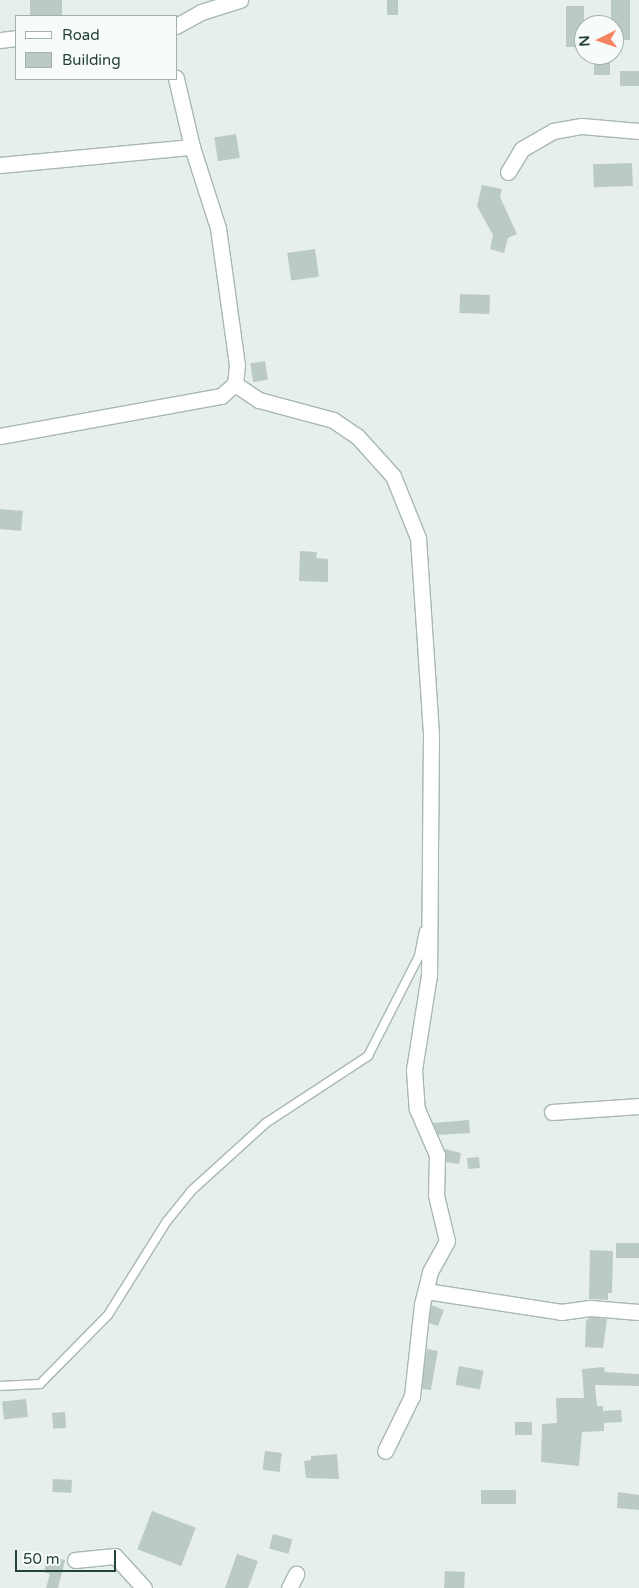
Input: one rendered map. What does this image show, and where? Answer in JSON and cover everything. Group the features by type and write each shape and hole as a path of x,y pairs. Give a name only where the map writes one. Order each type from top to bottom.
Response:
{"street":[{"path":"178,25 201,12 240,0"},
{"path":"0,40 15,38"},
{"path":"0,436 221,396 235,384 237,365 218,228 192,146 176,80"},
{"path":"508,172 522,149 553,131 582,126 639,131"},
{"path":"0,165 192,146"},
{"path":"235,384 258,400 333,420 357,436 393,476 418,538 431,736 426,917 429,975 414,1070 417,1110 437,1155 436,1195 447,1241 430,1272 412,1396 385,1451"},
{"path":"552,1112 639,1106"},
{"path":"426,1291 561,1312 590,1308 639,1312"},
{"path":"75,1560 116,1556 144,1588"},
{"path":"289,1588 296,1574"}],"lane":[{"path":"0,1386 40,1384 108,1315 167,1221 191,1191 266,1124 368,1056 419,956 426,917"}],"building":[{"path":"30,0 62,0 62,15 30,15"},
{"path":"387,0 398,0 398,15 387,15"},
{"path":"611,0 630,0 630,40 624,40 624,15 611,15"},
{"path":"566,6 584,6 584,15 574,15 574,47 566,47"},
{"path":"594,65 610,65 610,75 594,75"},
{"path":"620,71 639,71 639,86 620,86"},
{"path":"236,134 240,158 218,161 214,137"},
{"path":"632,163 633,186 594,187 593,164"},
{"path":"482,185 502,189 500,197 517,234 508,238 504,253 490,249 493,235 477,206"},
{"path":"315,249 319,277 291,281 287,253"},
{"path":"460,294 490,295 489,314 459,313"},
{"path":"265,361 268,380 253,382 250,363"},
{"path":"0,509 23,511 21,531 0,529"},
{"path":"300,551 317,552 316,558 328,559 328,582 299,581"},
{"path":"469,1120 470,1133 438,1135 433,1123"},
{"path":"445,1149 461,1153 459,1164 446,1162"},
{"path":"479,1157 480,1168 468,1169 467,1158"},
{"path":"616,1243 639,1243 639,1258 616,1258"},
{"path":"590,1250 613,1251 612,1293 608,1293 608,1300 589,1299"},
{"path":"431,1305 444,1310 438,1326 429,1323"},
{"path":"590,1317 607,1319 603,1348 585,1347 586,1321"},
{"path":"427,1349 438,1351 431,1390 420,1388"},
{"path":"459,1366 484,1371 480,1389 455,1385"},
{"path":"604,1367 605,1372 639,1374 639,1386 595,1385 597,1406 603,1406 603,1411 621,1410 622,1422 604,1423 604,1431 582,1432 579,1466 541,1462 542,1424 557,1423 556,1398 584,1398 582,1369"},
{"path":"26,1399 28,1417 4,1419 2,1402"},
{"path":"65,1412 66,1428 53,1429 52,1413"},
{"path":"515,1422 532,1422 532,1435 515,1435"},
{"path":"265,1451 282,1453 280,1472 263,1470"},
{"path":"337,1454 339,1479 306,1478 304,1461 311,1460 311,1456"},
{"path":"53,1479 72,1480 71,1493 52,1492"},
{"path":"481,1490 516,1490 516,1504 481,1504"},
{"path":"618,1492 639,1495 639,1510 617,1508"},
{"path":"152,1511 196,1528 181,1566 137,1549"},
{"path":"273,1534 292,1539 288,1554 269,1548"},
{"path":"237,1554 258,1561 248,1588 225,1588"},
{"path":"48,1556 65,1560 58,1588 46,1588 50,1574 44,1572"},
{"path":"445,1571 465,1572 464,1588 444,1588"}]}
